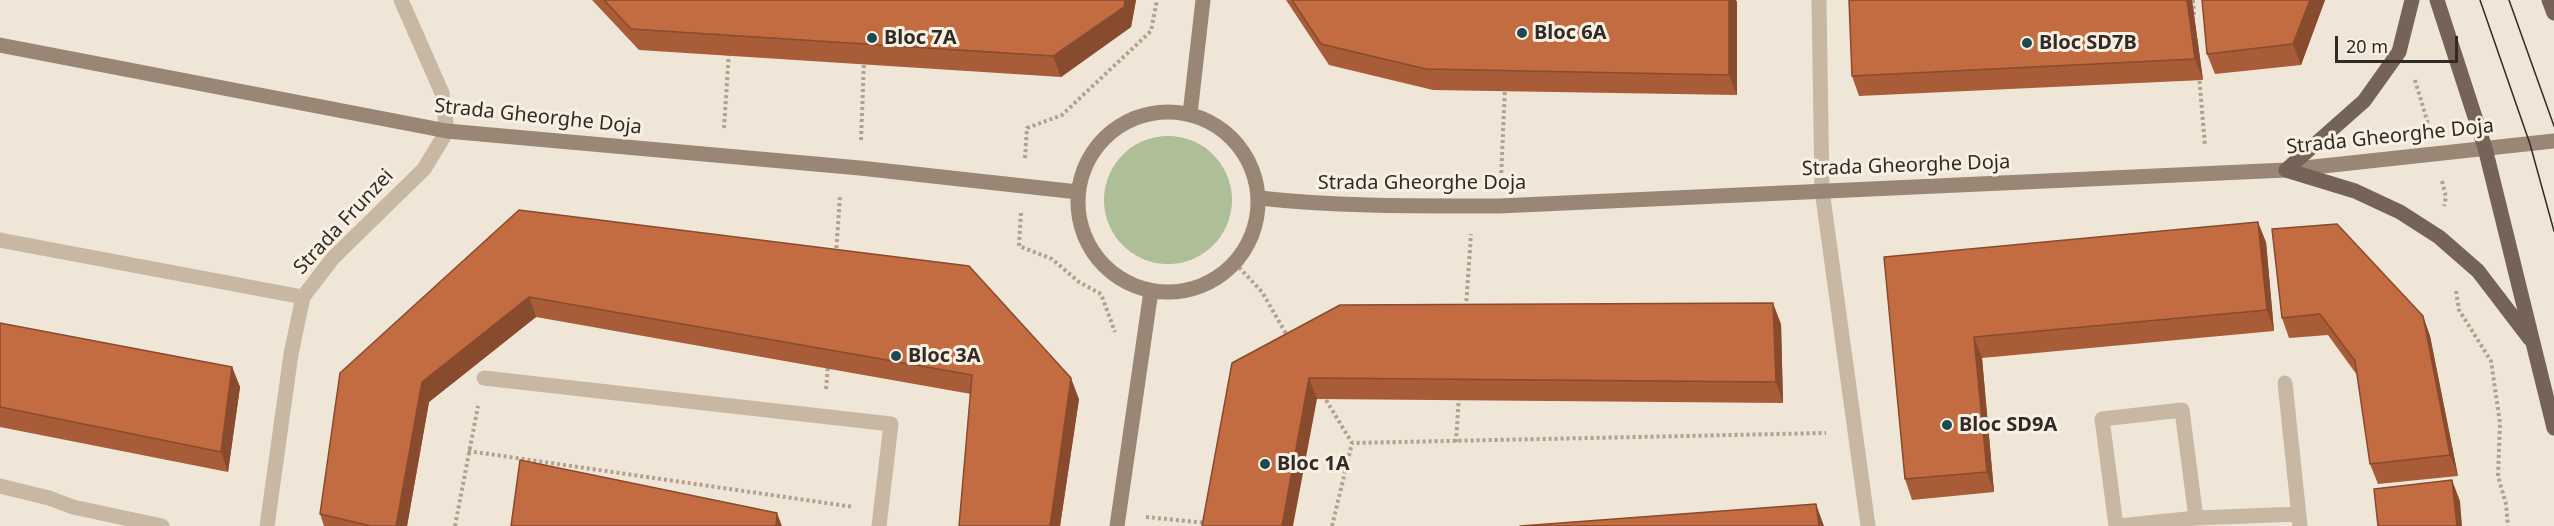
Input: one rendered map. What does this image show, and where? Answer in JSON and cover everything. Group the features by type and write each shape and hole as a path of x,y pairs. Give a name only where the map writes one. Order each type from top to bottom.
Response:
{"main road":[{"path":"2286,170 2364,100 2399,52 2412,0"},
{"path":"2437,0 2485,148 2554,428"},
{"path":"2286,170 2355,191 2400,212 2439,237 2478,271 2534,344"}],"street":[{"path":"401,0 442,93 447,131"},
{"path":"1190,114 1203,0"},
{"path":"1819,0 1822,190 1868,526"},
{"name":"Strada Gheorghe Doja","path":"0,45 447,131 722,154 1078,192"},
{"path":"1176,111 1190,114 1212,122 1231,136 1246,154 1255,175 1259,198 1257,221 1248,244 1235,263 1211,282 1182,291 1151,291 1126,282 1104,266 1088,244 1079,219 1078,192 1085,165 1100,142 1122,123 1148,113 1176,111"},
{"name":"Strada Frunzei","path":"267,526 291,354 303,297 333,258 424,169 447,131"},
{"name":"Strada Gheorghe Doja","path":"1259,198 1320,205 1377,207 1499,206 2286,170 2554,141"},
{"path":"0,240 303,297"},
{"path":"1118,520 1151,291"},
{"path":"484,378 891,424 880,519"},
{"path":"2196,518 2182,410 2102,419 2117,526 2196,518 2300,520 2285,383"},
{"path":"0,486 49,498 73,507 162,526"}],"path":[{"path":"1151,31 1157,0"},
{"path":"2193,0 2194,23"},
{"path":"722,154 729,48"},
{"path":"860,168 864,60"},
{"path":"2199,69 2208,174"},
{"path":"1499,206 1505,80"},
{"path":"835,262 842,166"},
{"path":"1465,312 1473,206"},
{"path":"1235,263 1262,292 1292,342"},
{"path":"824,416 829,357"},
{"path":"455,526 484,378"},
{"path":"1456,442 1460,383"},
{"path":"1322,393 1352,443 1332,526"},
{"path":"1352,443 1856,433"},
{"path":"468,451 880,519"},
{"path":"1118,520 1209,524"}],"green space":[{"path":"1168,136 1192,141 1213,155 1227,176 1232,200 1227,224 1213,245 1192,259 1168,264 1144,259 1123,245 1109,224 1104,200 1109,176 1123,155 1144,141"}],"building":[{"name":"Bloc 7A","path":"604,0 1125,0 1124,7 1053,56 631,29"},
{"name":"Bloc 6A","path":"1292,0 1729,0 1729,75 1426,69 1321,44"},
{"name":"Bloc SD7B","path":"1849,0 2187,0 2195,59 1852,76"},
{"path":"2202,0 2310,0 2293,44 2207,54"},
{"name":"Bloc 3A","path":"519,210 969,266 1071,378 1050,526 959,526 972,375 529,297 422,382 396,526 371,526 320,514 340,373"},
{"name":"Bloc SD9A","path":"2258,222 2267,310 1974,337 1987,472 1905,479 1884,257"},
{"path":"2337,224 2423,316 2450,455 2370,464 2355,361 2320,314 2282,318 2272,229"},
{"name":"Bloc 1A","path":"1773,303 1776,382 1309,378 1282,526 1202,526 1232,363 1340,305"},
{"path":"0,323 232,367 221,452 0,407"},
{"path":"520,460 777,513 776,526 511,526"},
{"path":"2452,480 2457,526 2378,526 2374,489"},
{"path":"1816,504 1819,526 1520,526"}],"tram line":[{"path":"2480,0 2530,144 2554,231"},
{"path":"2509,0 2554,126"}],"place":[{"name":"Bloc 6A","path":"1522,33"},
{"name":"Bloc 7A","path":"872,38"},
{"name":"Bloc SD7B","path":"2027,43"},
{"name":"Bloc 3A","path":"896,356"},
{"name":"Bloc SD9A","path":"1947,425"},
{"name":"Bloc 1A","path":"1265,464"}]}
